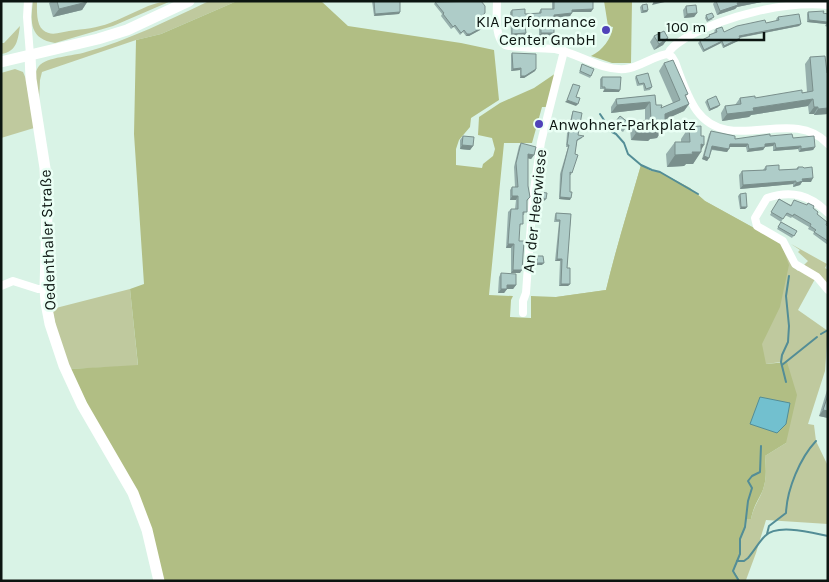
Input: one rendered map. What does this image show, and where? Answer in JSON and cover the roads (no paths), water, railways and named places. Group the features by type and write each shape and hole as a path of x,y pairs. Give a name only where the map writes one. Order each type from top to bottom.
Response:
{"main road":[{"path":"1,62 72,46 127,30 189,1"},
{"name":"Oedenthaler Straße","path":"30,56 31,79 45,168 47,213 45,289 50,324 64,366 89,418 133,493 147,530 159,581"}],"street":[{"path":"28,1 30,56"},
{"path":"497,1 499,36 505,45 564,51 604,66 618,69 637,66 661,55 668,54 675,62 692,104 710,123 724,130 742,132 791,127 824,135 828,144"},
{"path":"668,54 670,49 681,41 726,19 782,7 804,4 828,5"},
{"name":"An der Heerwiese","path":"523,313 533,196 541,142 564,51"},
{"path":"828,213 814,201 789,194 767,198 755,218 757,226 784,242 795,264 817,277 828,290"},
{"path":"1,286 10,281 18,281 38,289 45,289"}],"water":[{"path":"760,397 790,403 786,424 777,433 750,424"}],"waterway":[{"path":"600,114 612,132 624,143 628,154 641,165 660,172 698,194"},
{"path":"786,382 781,362 788,342 789,326 786,296 789,276"},
{"path":"821,334 828,330"},
{"path":"782,365 817,337"},
{"path":"767,534 769,526 786,513 795,474 816,441"},
{"path":"739,581 733,571 740,554 740,539 745,527 748,501 752,488 748,481 752,476 760,472 761,446"},
{"path":"737,561 744,561 748,558 765,536 778,530 805,531 828,536"}],"place":[{"name":"KIA Performance Center GmbH","path":"606,30"},
{"name":"Anwohner-Parkplatz","path":"539,124"}]}
